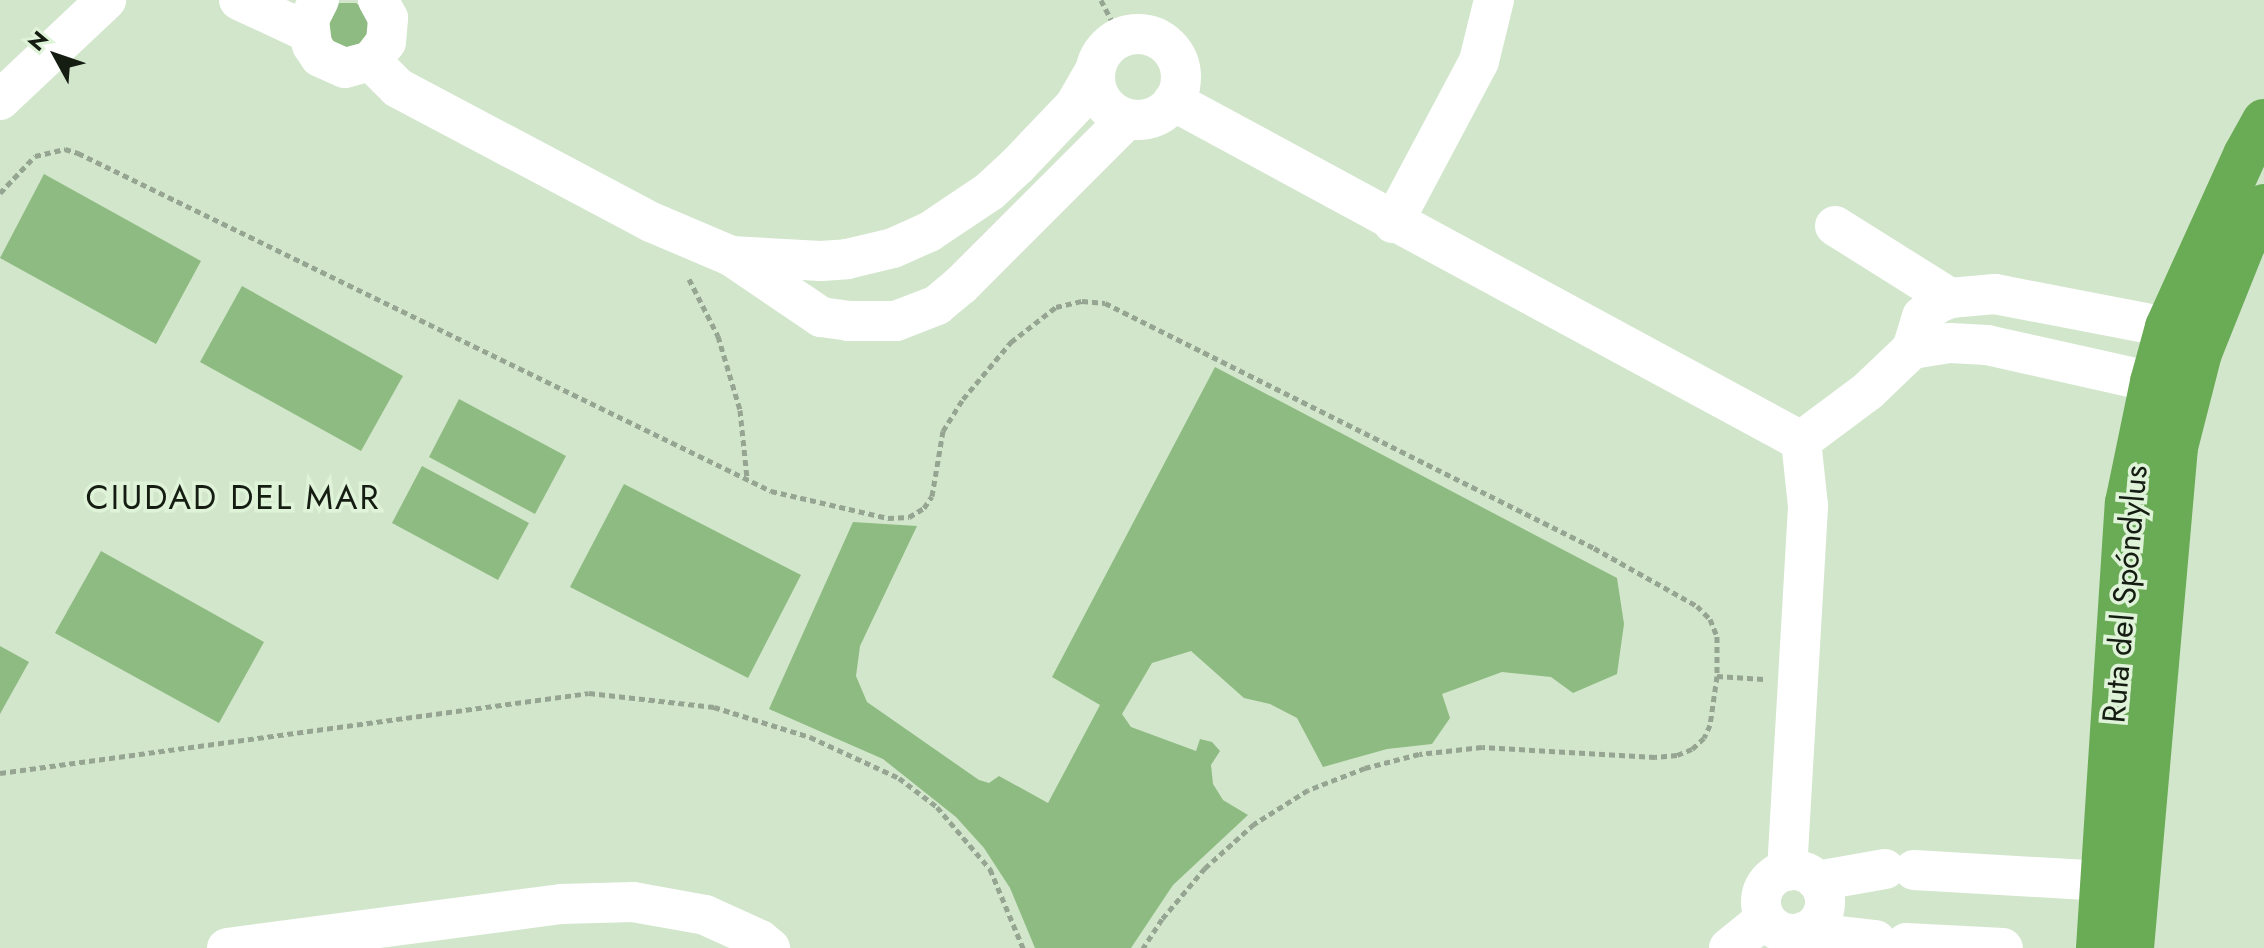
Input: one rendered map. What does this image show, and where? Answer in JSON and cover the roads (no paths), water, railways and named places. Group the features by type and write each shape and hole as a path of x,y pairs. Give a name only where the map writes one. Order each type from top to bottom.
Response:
{"highway":[{"name":"Ruta del Spóndylus","path":"2098,948 2127,503 2152,382 2167,327 2245,155 2264,121"},
{"name":"Ruta del Spóndylus","path":"2132,948 2176,447 2200,353 2244,243 2264,206"}],"street":[{"path":"0,99 106,0"},
{"path":"239,0 314,16 320,57 345,68 371,61 380,53 389,30 388,18 378,0"},
{"path":"1393,223 1479,61 1494,0"},
{"path":"731,256 821,261 847,259 893,248 929,232 990,191 1017,166 1075,105 1103,51 1120,37 1147,34 1171,48 1181,74 1173,101 1153,117 1127,119 1116,114 1099,97 1094,72"},
{"path":"371,61 398,88 651,222 731,256 821,317 872,323 917,315 937,305 961,285 1127,119"},
{"path":"1173,101 1393,223 1801,441"},
{"path":"1835,226 1950,298"},
{"path":"1801,441 1868,391 1912,349 1922,317 1936,304 1950,298 1995,294 2167,327"},
{"path":"1912,349 1950,343 1987,345 2152,382"},
{"path":"1801,441 1808,506 1802,876"},
{"path":"2003,948 1782,932 1765,919 1761,899 1764,889 1777,874 1802,876 1900,870 2104,881"},
{"path":"1802,876 1822,890 1824,910 1819,919 1803,932"},
{"path":"227,948 561,904 633,902 705,915 760,940 770,948"},
{"path":"1729,948 1765,919"}],"district":[{"name":"CIUDAD DEL MAR","path":"233,498"}]}
